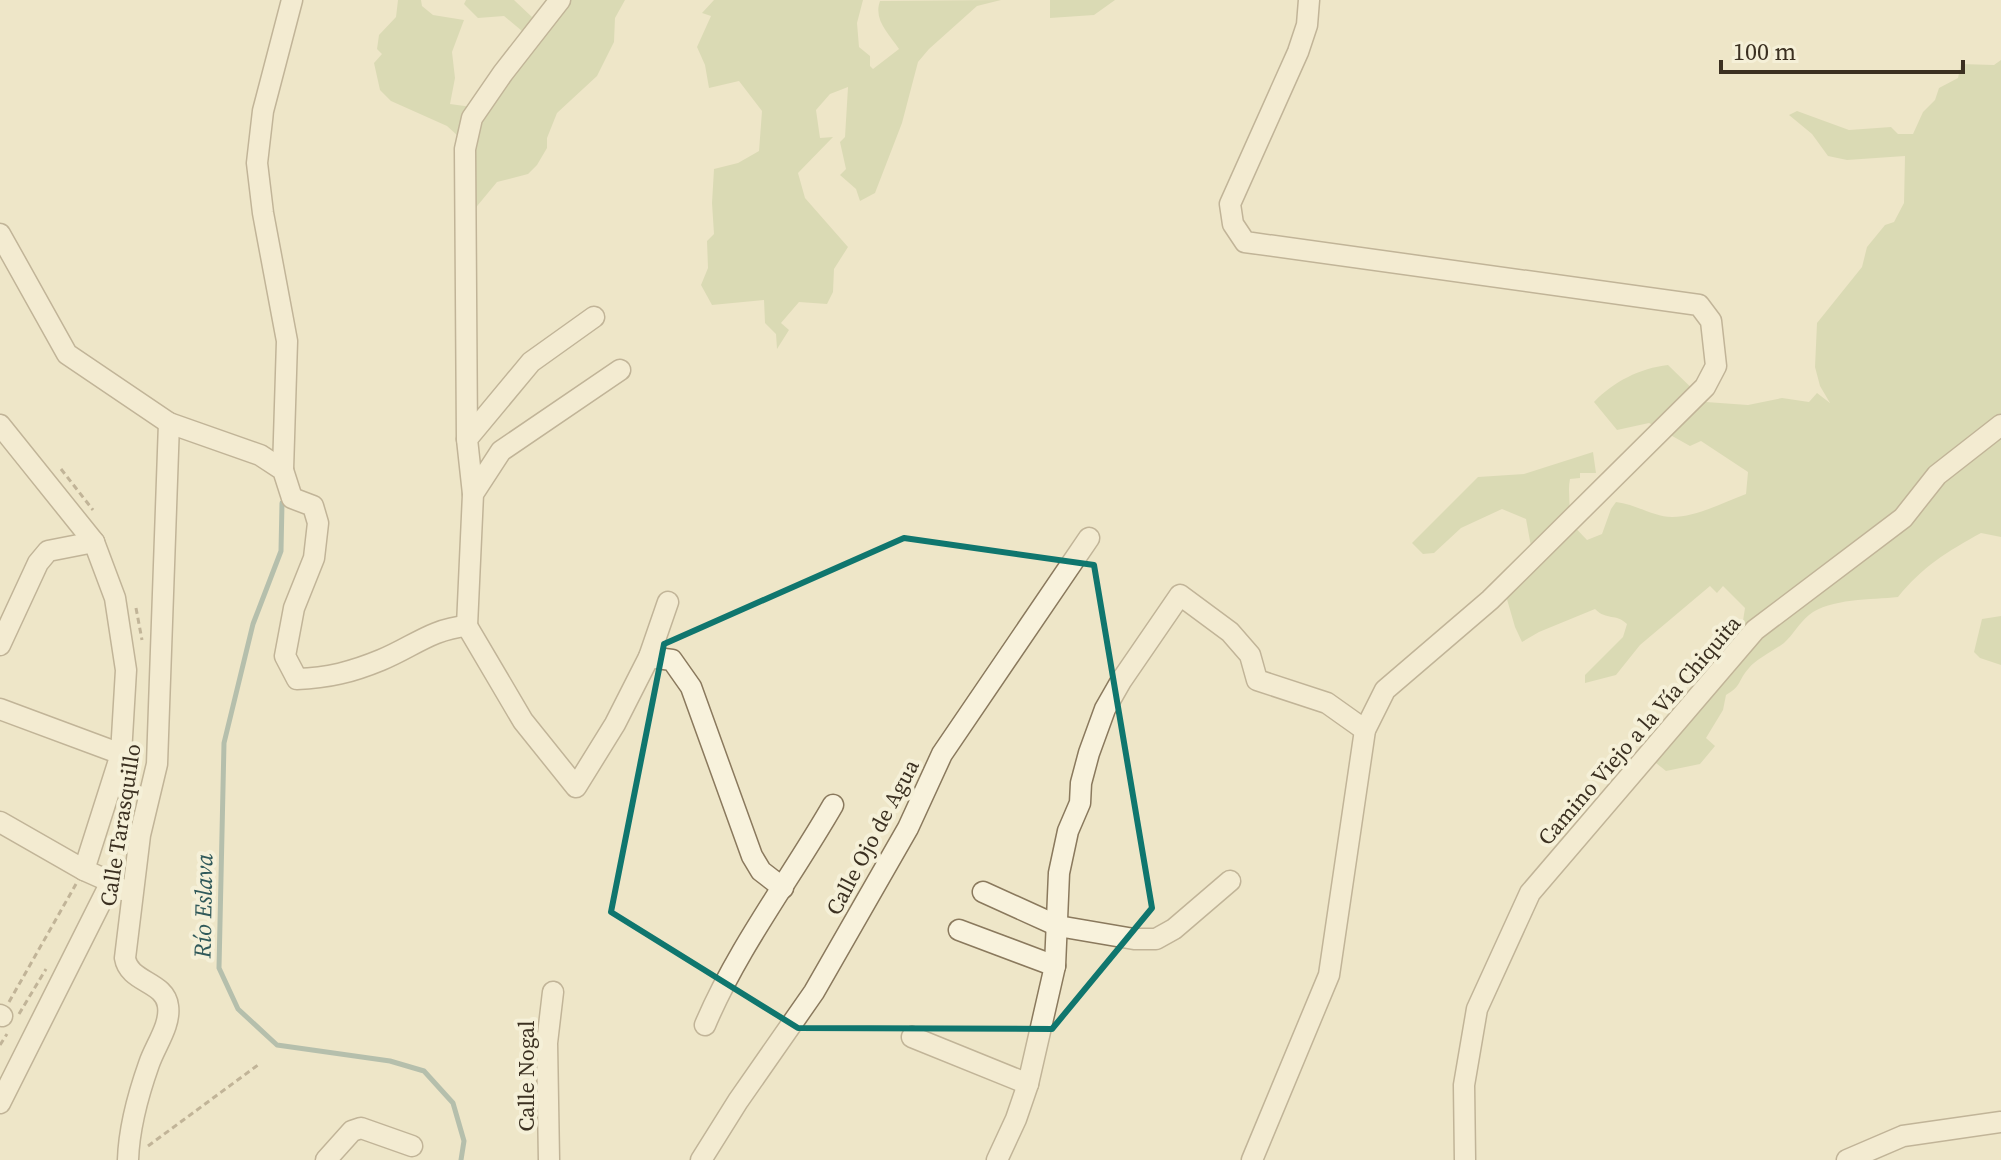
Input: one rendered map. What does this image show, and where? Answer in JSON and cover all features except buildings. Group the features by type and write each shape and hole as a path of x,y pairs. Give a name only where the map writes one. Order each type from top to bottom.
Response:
{"street":[{"path":"292,0 263,111 257,163 287,341 283,470 292,498 313,506 318,523 314,558 294,608 285,656 297,679 331,678 382,660 444,628 467,626"},
{"path":"560,0 472,118 465,149 467,439 473,494 467,626 523,721 576,787 615,724 649,657 668,602"},
{"path":"1252,1160 1329,975 1365,730 1385,690 1490,600 1705,387 1716,366 1711,321 1699,305 1245,242 1233,224 1230,204 1298,52 1307,25 1309,0"},
{"path":"0,234 67,354 169,423 260,455 283,470"},
{"path":"467,439 531,362 594,317"},
{"path":"473,494 501,451 620,370"},
{"name":"Calle Tarasquillo","path":"134,1156 133,1115 149,1063 169,1015 168,1001 161,991 138,977 126,965 140,835 157,764 169,423"},
{"path":"0,425 94,542 115,598 126,670 121,754 84,870"},
{"name":"Camino Viejo a la Vía Chiquita","path":"1465,1160 1464,1085 1477,1009 1530,893 1755,630 1903,518 1937,475 2001,425"},
{"name":"Calle Ojo de Agua","path":"701,1160 814,992 908,828 942,754 1089,538"},
{"path":"0,645 38,563 48,551 94,542"},
{"path":"997,1160 1028,1084 1055,966 1059,873 1068,831 1080,803 1081,783 1089,753 1105,709 1121,681 1180,595 1230,632 1250,655 1257,680 1327,703 1365,730"},
{"path":"649,657 672,660 691,687 752,856 761,871 783,888"},
{"path":"0,709 121,754"},
{"path":"705,1025 717,996 761,920 833,805"},
{"path":"0,822 111,882 123,891 131,906"},
{"path":"983,892 1058,926 1134,939 1156,939 1174,929 1230,881"},
{"path":"0,1103 111,882"},
{"path":"959,930 1055,966"},
{"name":"Calle Nogal","path":"549,1160 547,1043 553,992"},
{"path":"912,1037 1028,1084"},
{"path":"1847,1160 1903,1136 2001,1122"},
{"path":"326,1160 352,1131 361,1128 412,1146"}],"path":[{"path":"1,1015 84,870"},
{"path":"134,1156 258,1065"}],"highlighted area":[{"path":"904,538 1094,565 1152,908 1052,1029 798,1028 611,912 664,644"}],"green space":[{"path":"398,0 421,0 422,6 433,15 464,20 452,52 455,78 450,104 472,107 529,48 522,31 504,16 478,18 464,4 466,0 514,0 532,17 555,0 625,0 615,18 614,42 597,76 557,113 547,138 547,148 537,165 528,174 497,182 473,211 469,146 447,126 391,101 380,90 374,63 382,54 377,49 379,35 396,17"},
{"path":"714,0 863,0 857,23 859,47 870,56 873,69 899,49 880,21 880,1 1001,0 977,6 918,62 902,123 875,193 860,201 856,189 840,175 846,169 840,142 845,137 848,87 830,94 816,110 820,138 833,137 798,173 805,198 848,247 834,269 833,292 827,304 799,302 781,323 789,330 777,349 776,334 765,323 764,300 712,305 701,285 708,268 707,241 714,234 714,169 738,163 759,151 762,111 739,81 709,88 705,65 697,47 711,16 702,13"},
{"path":"1050,0 1115,0 1094,15 1050,18"},
{"path":"2001,60 2001,537 1981,533 1926,568 1898,597 1828,605 1809,615 1784,643 1752,665 1737,686 1726,695 1723,710 1706,738 1715,746 1700,764 1666,771 1656,763 1656,751 1686,713 1717,690 1735,671 1745,608 1723,586 1717,593 1710,586 1640,645 1616,675 1585,683 1585,675 1623,637 1627,624 1595,609 1522,642 1504,589 1532,552 1526,519 1502,509 1461,528 1434,553 1423,554 1412,543 1478,477 1524,474 1593,452 1596,473 1580,473 1580,478 1570,479 1569,484 1568,520 1587,540 1602,534 1616,502 1672,517 1701,512 1746,494 1748,472 1701,441 1690,446 1649,423 1617,430 1594,402 1628,377 1668,365 1706,402 1748,405 1782,398 1809,402 1817,393 1830,403 1820,386 1815,367 1817,323 1862,267 1867,247 1885,225 1894,222 1904,203 1905,156 1847,160 1828,156 1812,134 1789,115 1797,111 1849,130 1891,127 1898,134 1913,134 1923,112 1935,100 1939,88 1958,78 1961,64 1994,65"},
{"path":"2001,616 2001,665 1980,658 1974,652 1982,619"}],"waterway":[{"name":"Río Eslava","path":"282,503 281,551 253,624 224,743 219,968 238,1009 277,1045 390,1061 424,1071 453,1103 464,1141 461,1160"}]}
